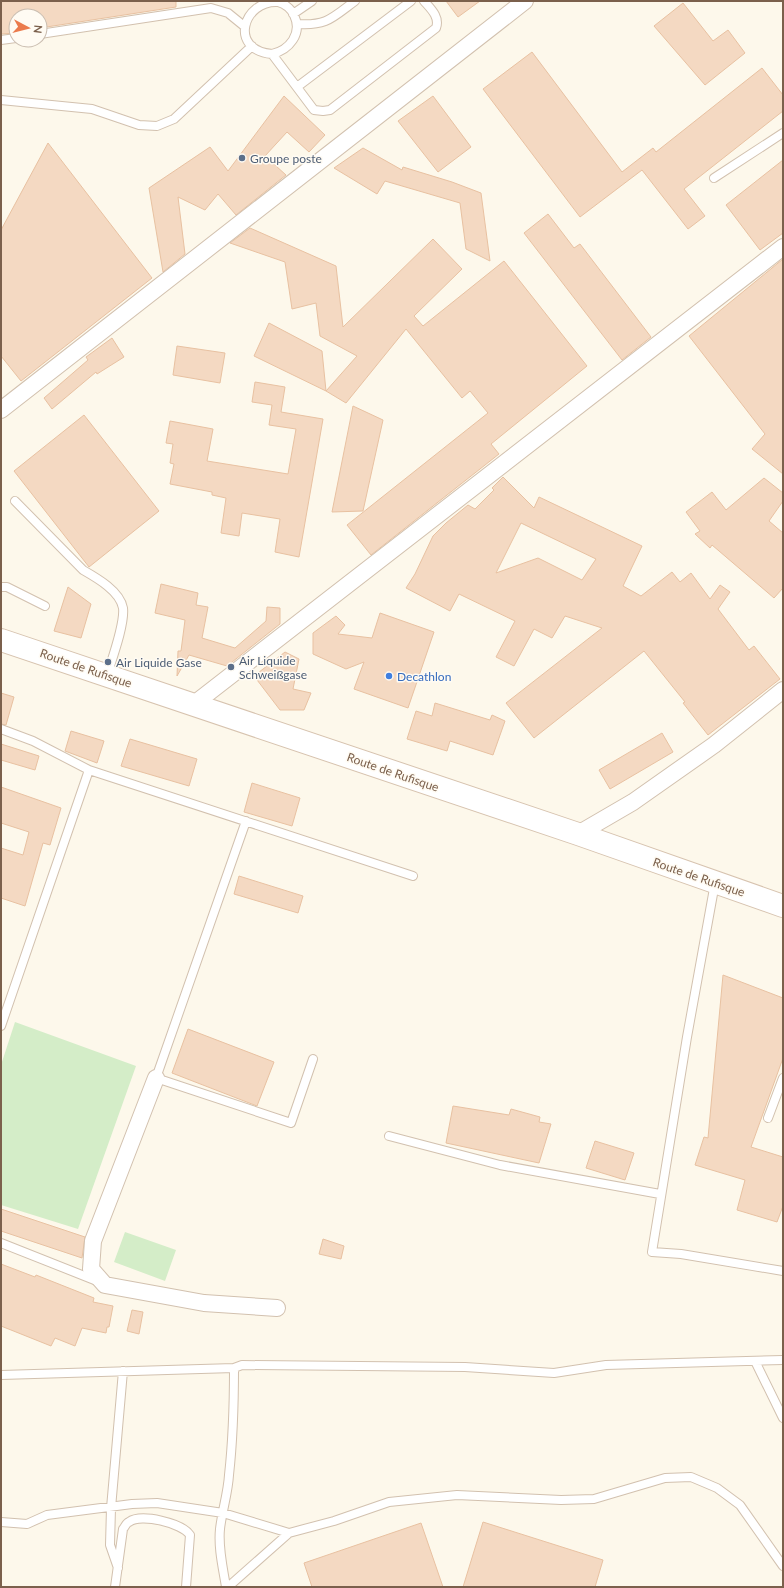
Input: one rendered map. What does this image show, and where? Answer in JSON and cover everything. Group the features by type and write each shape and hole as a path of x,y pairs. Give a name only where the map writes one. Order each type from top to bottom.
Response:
{"main road":[{"name":"Route de Rufisque","path":"1,640 578,834 783,906"}],"street":[{"path":"1,410 525,1"},
{"path":"194,704 783,247"},
{"path":"578,834 633,802 714,745 783,690"},
{"path":"156,1078 93,1241 91,1269 105,1285 204,1302 277,1308"}],"lane":[{"path":"274,1 282,4 293,14 296,24 294,40 281,52 272,54 263,53 252,46 245,35 244,26 246,18 257,4 274,1"},
{"path":"293,14 312,1"},
{"path":"296,24 310,25 327,22 355,1"},
{"path":"297,87 411,1"},
{"path":"272,54 314,110 330,110 436,28 438,23 435,14 424,1"},
{"path":"48,33 211,8 228,13 244,26"},
{"path":"1,100 92,109 139,125 156,126 174,119 252,46"},
{"path":"714,178 783,133"},
{"path":"15,501 83,570 102,582 113,591 120,600 123,608 120,627 108,675"},
{"path":"1,587 6,587 45,606"},
{"path":"1,729 33,740 89,770 413,876"},
{"path":"1,1026 89,770"},
{"path":"246,821 156,1078 291,1124 313,1059"},
{"path":"715,882 660,1194 652,1252 688,1254 783,1271"},
{"path":"768,1118 783,1078"},
{"path":"389,1136 500,1165 660,1194"},
{"path":"1,1243 105,1285"},
{"path":"1,1375 234,1368 242,1365 381,1365 465,1367 554,1373 606,1365 783,1360"},
{"path":"755,1361 783,1418"},
{"path":"227,1587 221,1555 220,1530 228,1494 234,1425 234,1368"},
{"path":"118,1568 110,1545 111,1508 123,1371"},
{"path":"227,1587 289,1533 334,1521 389,1502 457,1496 561,1500 594,1499 665,1478 691,1477 717,1488 740,1505 781,1561"},
{"path":"1,1522 27,1524 47,1515 158,1503 223,1513 289,1533"},
{"path":"115,1587 123,1529 128,1522 134,1519 165,1522 182,1528 190,1535 186,1587"}],"green space":[{"path":"15,1022 136,1066 78,1229 1,1205 1,1065"},
{"path":"125,1232 176,1250 165,1281 114,1262"}],"building":[{"path":"1,1 176,1 176,7 48,27 48,8 8,8 8,34 1,34"},
{"path":"446,1 480,1 458,17"},
{"path":"683,3 713,41 728,30 745,53 705,85 654,26"},
{"path":"532,52 622,172 653,148 656,152 762,68 783,95 783,111 684,189 705,216 688,229 642,170 580,217 483,89"},
{"path":"284,96 325,135 309,152 287,132 265,156 286,175 236,215 218,194 205,210 178,197 185,254 163,272 149,188 210,147 228,171"},
{"path":"433,96 471,147 438,172 398,121"},
{"path":"48,143 152,278 21,381 1,356 1,230"},
{"path":"363,148 402,170 403,167 452,182 481,193 490,261 466,249 460,203 385,181 377,194 334,168"},
{"path":"783,160 783,233 760,250 726,205"},
{"path":"548,214 574,248 580,244 651,337 622,360 524,233"},
{"path":"250,228 336,266 343,327 433,239 462,269 414,316 423,326 504,261 587,366 491,444 499,454 371,555 347,525 488,413 470,391 462,398 406,329 346,403 326,391 357,356 320,336 316,303 292,309 285,262 230,243"},
{"path":"783,259 783,474 752,449 765,434 689,336"},
{"path":"269,323 322,351 326,391 254,356"},
{"path":"112,338 124,357 97,374 96,372 52,409 44,398 88,360 86,357"},
{"path":"177,346 225,353 220,383 173,375"},
{"path":"255,382 285,387 281,412 323,419 299,557 275,552 280,519 242,513 239,536 221,533 226,498 212,495 212,492 170,484 174,464 170,463 173,444 166,443 170,421 213,429 207,461 288,474 296,429 269,425 272,405 252,402"},
{"path":"353,406 383,420 363,511 332,512"},
{"path":"84,415 159,511 89,567 14,471"},
{"path":"503,477 534,508 539,497 642,546 623,586 641,596 672,572 680,582 691,573 710,599 720,585 730,592 718,609 749,650 754,646 780,679 708,735 683,703 685,702 644,651 534,738 506,703 602,628 565,616 552,638 534,629 514,666 496,657 515,621 459,594 450,611 406,588 415,574 433,536 468,505 475,509 494,490 492,488","holes":["521,523 596,559 582,580 538,558 496,573"]},
{"path":"764,478 783,493 783,501 769,521 783,533 783,588 774,598 712,545 710,548 695,534 700,531 686,512 712,492 726,510"},
{"path":"161,584 198,593 196,605 208,607 202,638 235,648 266,621 267,607 280,608 280,624 227,666 189,655 177,676 178,651 181,651 185,620 155,613"},
{"path":"68,587 91,604 81,638 54,631"},
{"path":"380,613 434,632 408,708 354,689 364,662 346,669 313,654 313,633 336,616 345,625 338,634 372,638"},
{"path":"285,652 299,659 293,689 311,693 304,710 280,710 254,676"},
{"path":"1,693 14,697 6,725 1,724"},
{"path":"435,703 490,720 492,715 505,721 493,755 450,741 447,751 407,739 416,711 432,716"},
{"path":"71,731 104,741 97,763 65,751"},
{"path":"662,733 673,752 610,789 599,770"},
{"path":"130,739 197,759 189,786 121,766"},
{"path":"1,744 39,756 35,770 1,760"},
{"path":"252,783 300,798 292,826 244,812"},
{"path":"1,787 61,808 50,845 43,843 25,906 1,898 1,848 23,855 29,832 1,823"},
{"path":"239,876 303,896 298,913 234,894"},
{"path":"723,975 783,998 783,1058 751,1147 783,1157 783,1206 777,1222 737,1210 745,1180 695,1165 704,1137 708,1138"},
{"path":"188,1029 274,1062 257,1106 172,1073"},
{"path":"453,1106 509,1115 511,1109 540,1117 539,1122 551,1124 539,1163 446,1143"},
{"path":"595,1141 634,1153 625,1180 586,1168"},
{"path":"1,1209 85,1237 82,1258 1,1231"},
{"path":"323,1239 344,1246 341,1259 319,1254"},
{"path":"1,1264 35,1277 36,1275 94,1298 93,1302 113,1306 109,1327 107,1327 106,1333 82,1328 75,1346 55,1338 51,1346 1,1326"},
{"path":"132,1310 143,1312 139,1334 127,1331"},
{"path":"483,1522 603,1560 595,1587 463,1587"},
{"path":"421,1523 443,1587 312,1587 304,1563"}],"place":[{"name":"Groupe poste","path":"242,158"},
{"name":"Air Liquide Gase","path":"108,662"},
{"name":"Air Liquide Schweißgase","path":"231,667"},
{"name":"Decathlon","path":"389,676"}]}
